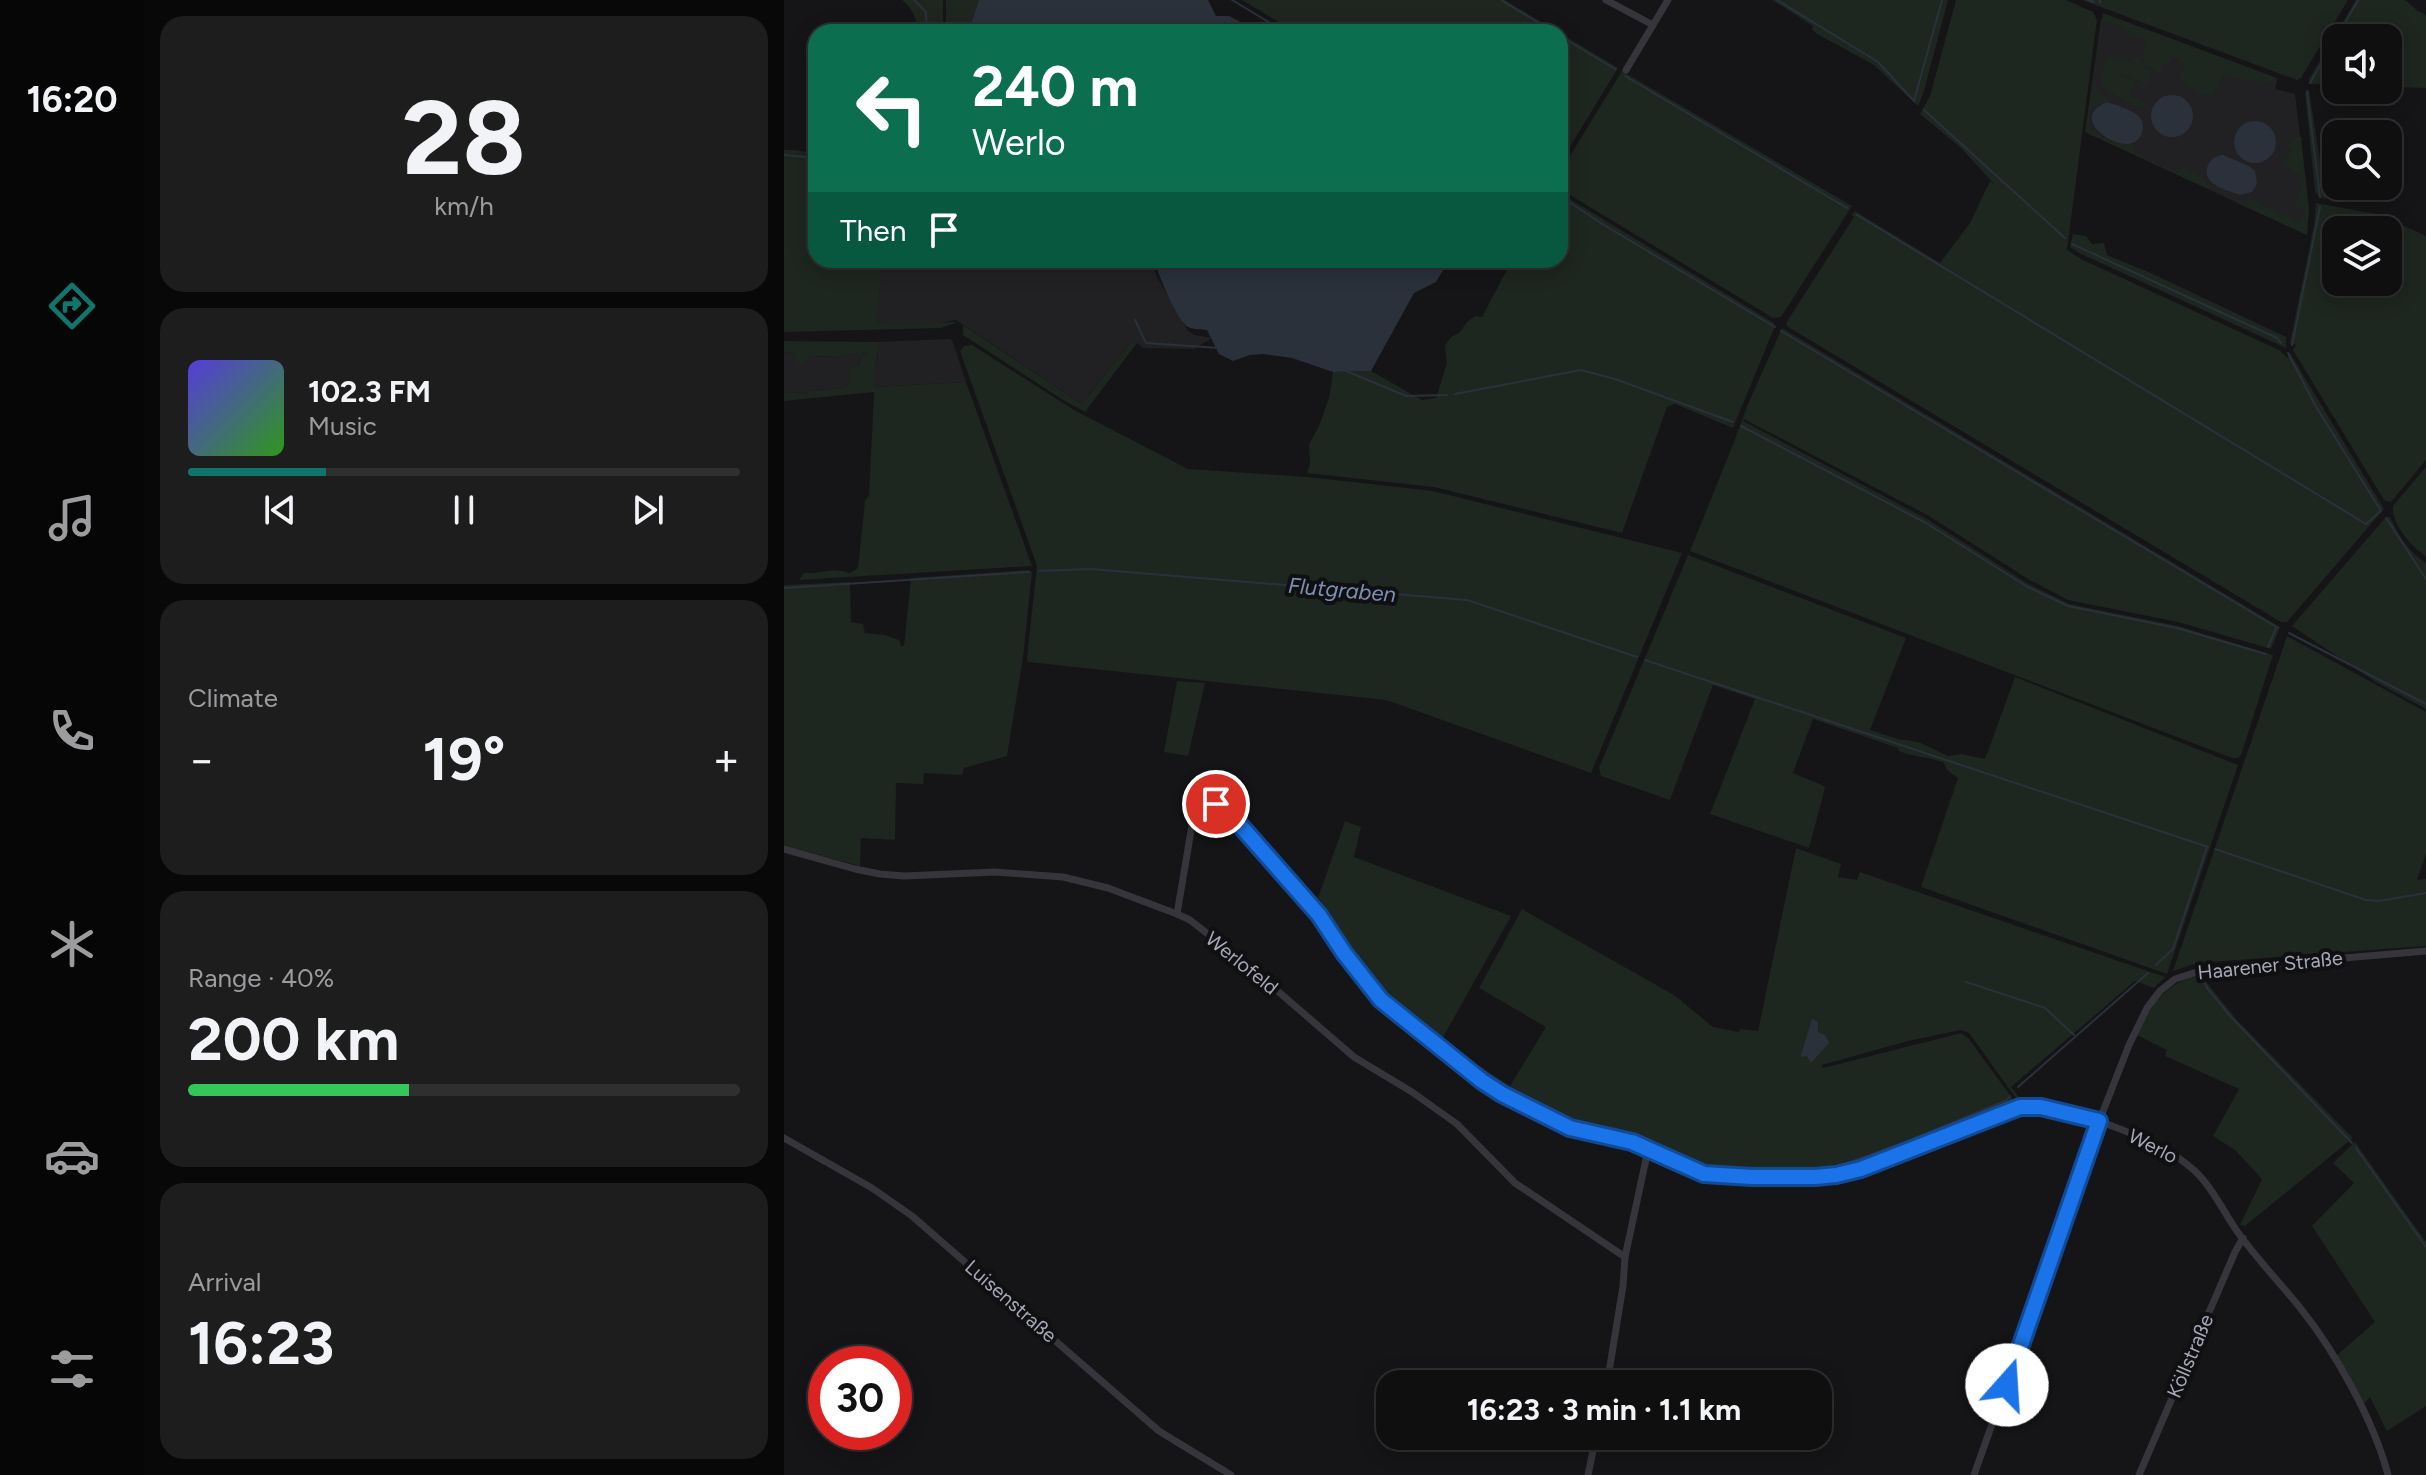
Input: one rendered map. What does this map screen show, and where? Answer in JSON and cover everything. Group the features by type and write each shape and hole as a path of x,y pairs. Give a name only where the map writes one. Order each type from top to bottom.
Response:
{"street":[{"path":"1606,0 1653,25"},
{"path":"1626,70 1668,0"},
{"name":"Werlo","path":"1177,914 1195,807 1201,804 1220,805 1319,915 1381,1000 1482,1081 1556,1122 1583,1132 1632,1142 1713,1175 1826,1176 1875,1164 2020,1107 2041,1107 2099,1121 2145,1141 2200,1175 2243,1238 2301,1309 2330,1352 2378,1443 2388,1475"},
{"name":"Werlofeld","path":"784,849 880,874 904,876 995,872 1063,877 1108,888 1190,920 1354,1057 1457,1124 1515,1183 1625,1257"},
{"name":"Haarener Straße","path":"1974,1475 2099,1121 2129,1045 2147,1008 2160,991 2175,979 2214,968 2426,951"},
{"name":"Luisenstraße","path":"784,1138 872,1188 912,1216 1159,1431 1231,1475"},
{"path":"1609,1370 1625,1257 1648,1150"},
{"name":"Köllstraße","path":"2139,1475 2243,1238"},
{"path":"1588,1475 1593,1450"}],"shaded area":[{"path":"902,0 943,0 943,24 917,24"},
{"path":"946,0 979,0 971,24 946,24"},
{"path":"979,0 1208,0 1216,16 1229,16 1244,24 971,24"},
{"path":"1242,0 1505,0 1545,24 1282,24"},
{"path":"1772,0 1948,0 1918,106 1874,65 1817,34 1813,26"},
{"path":"1956,0 2066,0 2093,12 2097,20 2067,250 2279,350 2288,358 2290,353 2384,509 2287,622 2281,622 1788,327 1786,323 1855,211 1940,263 1970,223 1990,181 1995,185 1961,148 1920,114 1930,96"},
{"path":"2082,0 2348,0 2334,24 2322,24 2322,43 2297,80"},
{"path":"2356,0 2405,0 2426,15 2426,88 2402,87 2402,24 2342,24"},
{"path":"2103,13 2277,78 2276,83 2238,79 2223,74 2214,96 2205,95 2183,84 2180,76 2186,64 2173,57 2168,65 2164,64 2160,74 2147,67 2142,57 2146,41 2125,33 2125,28 2104,21 2094,82 2101,94 2114,103 2107,101 2091,108 2089,128 2113,142 2135,143 2132,152 2177,173 2181,167 2201,176 2210,187 2208,189 2085,132"},
{"path":"2101,19 2277,81 2275,89 2295,94 2309,209 2307,235 2085,132"},
{"path":"1568,38 1618,68 1568,150"},
{"path":"2113,56 2131,62 2134,57 2141,59 2144,68 2153,71 2146,85 2120,75 2145,86 2145,89 2135,84 2129,94 2148,104 2146,106 2137,107 2105,90 2102,69 2108,58"},
{"path":"2322,57 2322,84 2310,84 2309,79"},
{"path":"1622,71 1852,206 1781,317 1773,318 1568,194 1568,159"},
{"path":"2309,90 2322,174 2322,198 2315,191 2305,93"},
{"path":"2172,95 2187,101 2193,116 2187,131 2172,137 2157,131 2151,116 2157,101"},
{"path":"2107,102 2130,111 2140,119 2142,132 2133,143 2111,140 2096,129 2092,115"},
{"path":"2255,121 2270,127 2276,142 2270,157 2255,163 2240,157 2234,142 2240,127"},
{"path":"2301,137 2309,209 2307,235 2237,203 2252,200 2300,222 2305,211 2295,206 2303,181 2301,176 2283,165 2292,148 2286,145"},
{"path":"784,150 795,150 808,152 808,268 882,268 876,323 958,322 941,328 784,332"},
{"path":"2223,155 2255,171 2257,184 2252,192 2240,195 2210,180 2207,171 2210,162"},
{"path":"1568,198 1775,326 1733,428 1675,404 1667,407 1622,533 1434,487 1307,473 1309,444 1329,398 1333,372 1371,371 1422,400 1436,398 1447,363 1445,345 1467,322 1475,316 1482,317 1508,268 1568,268"},
{"path":"2316,203 2383,216 2322,216 2322,296 2402,296 2402,225 2426,236 2426,460 2391,502 2385,501 2381,495 2293,350 2296,345 2290,343"},
{"path":"2073,234 2086,236 2092,244 2104,243 2107,255 2286,337 2286,348 2081,254 2070,247"},
{"path":"882,268 1154,268 1188,331 1212,338 1194,349 1143,348 1137,343 1130,343 1082,404 956,320 875,323"},
{"path":"1157,268 1444,268 1436,282 1414,293 1371,371 1333,372 1292,358 1263,354 1233,361 1219,354 1207,330 1188,327 1184,323"},
{"path":"963,325 1082,404 1130,343 1137,343 1085,412 963,335"},
{"path":"1782,328 2280,627 2271,649 2178,622 2068,600 2028,579 1929,516 1743,421 1927,519 2027,583 2069,604 2178,626 2273,655 2241,755 2232,758 1690,551 1748,404"},
{"path":"952,340 966,382 875,387 872,376 878,357 877,342"},
{"path":"784,341 877,342 875,387 966,382 1032,566 799,580 804,573 850,573 858,568 865,501 869,496 874,392 784,401 784,392 808,394 810,391 842,388 849,384 850,368 868,354 811,356 799,364 793,352 784,353"},
{"path":"972,345 1074,410 1188,469 1308,477 1433,491 1682,553 1591,773 1386,700 1028,662 1037,566 960,351 964,346"},
{"path":"865,352 869,355 861,358 849,384 842,388 810,391 809,394 784,392 784,353 811,356 840,357"},
{"path":"2426,467 2426,556 2404,535 2395,520 2393,506"},
{"path":"2386,517 2390,517 2409,549 2426,563 2426,709 2376,682 2292,626"},
{"path":"1688,555 1906,638 1870,730 1921,743 1948,756 1961,754 1985,759 2015,677 2238,765 2167,974 1921,887 1958,778 1939,761 1899,751 1898,748 1813,719 1793,773 1825,788 1809,848 1710,814 1755,699 1713,685 1670,800 1601,776 1599,768"},
{"path":"1032,572 1023,658 1007,756 964,768 962,775 924,773 923,784 896,783 895,840 861,838 860,866 784,846 784,585 850,582 851,622 863,624 865,633 885,635 899,640 904,646 911,578"},
{"path":"2287,636 2426,712 2426,854 2417,880 2426,879 2426,946 2210,962 2173,971"},
{"path":"1177,681 1205,683 1188,756 1164,752"},
{"path":"1345,821 1361,827 1354,857 1511,916 1442,1039 1437,1041 1386,999 1354,962 1318,907 1321,901 1318,898"},
{"path":"1796,848 1841,864 1838,877 1857,880 1860,872 2165,977 2154,988 2135,981 2011,1087 2021,1100 2018,1101 1969,1033 1961,1030 1822,1065 1823,1068 1961,1033 1969,1039 2015,1102 2003,1106 2004,1110 1872,1162 1817,1174 1705,1171 1647,1145 1584,1129 1560,1117 1558,1120 1474,1072 1480,1066 1510,1086 1546,1027 1479,988 1522,909 1674,995 1713,1027 1739,1032 1740,1029 1758,1031"},
{"path":"2202,973 2237,1020 2353,1138 2245,1226 2240,1225 2262,1179 2235,1150 2213,1136 2239,1089 2165,1056 2167,1050 2137,1035 2162,995 2178,983"},
{"path":"1812,1019 1818,1022 1818,1032 1826,1036 1829,1043 1811,1063 1807,1056 1801,1055"},
{"path":"2355,1142 2426,1242 2426,1406 2387,1431 2370,1397 2362,1406 2336,1356 2375,1322 2312,1226 2354,1183 2333,1163"}],"waterway":[{"path":"914,0 926,12 927,24"},
{"path":"1232,0 1272,24"},
{"path":"1501,0 1541,24"},
{"path":"1777,0 1878,62 1914,101 1942,0"},
{"path":"2088,0 2094,2"},
{"path":"2344,24 2358,0"},
{"path":"1568,41 1615,69"},
{"path":"2310,83 2322,62"},
{"path":"1625,76 1847,208"},
{"path":"2307,92 2320,197"},
{"path":"1924,110 2065,238"},
{"path":"784,155 808,157"},
{"path":"1568,201 1775,327"},
{"path":"2292,345 2320,207"},
{"path":"1857,215 2366,524 2381,511 2315,405 2288,353"},
{"path":"2072,244 2277,338 2281,343"},
{"path":"1135,320 1146,343 1219,348"},
{"path":"1781,331 2278,628"},
{"path":"1455,394 1581,370 1615,379 1733,422"},
{"path":"1346,371 1406,396 1447,395"},
{"path":"1741,426 1926,523 2026,586 2068,606 2177,628 2266,654"},
{"path":"2386,518 2426,579"},
{"name":"Flutgraben","path":"1039,571 1091,569 1467,600 1637,657"},
{"path":"784,588 1029,572"},
{"path":"2268,647 2276,628"},
{"path":"2289,633 2426,704"},
{"path":"1645,660 2208,847"},
{"path":"2156,965 2173,949 2207,847"},
{"path":"2215,849 2366,900 2379,901 2426,893"},
{"path":"1319,906 1368,976 1404,1013 1439,1040"},
{"path":"2018,1087 2148,973"},
{"path":"2199,974 2231,1017 2352,1143"},
{"path":"1966,982 2045,1008 2074,1035"},
{"path":"1446,1046 1455,1053"},
{"path":"1474,1067 1524,1099 1584,1126 1633,1137 1704,1167 1736,1168"},
{"path":"1756,1168 1839,1166 1908,1141 2007,1100 2010,1096"},
{"path":"2356,1148 2426,1247"}],"route":[{"path":"1216,804 1224,807 1319,915 1381,1000 1482,1081 1570,1128 1632,1142 1704,1174 1815,1177 1861,1169 2020,1107 2041,1107 2099,1121 2007,1385"}]}
